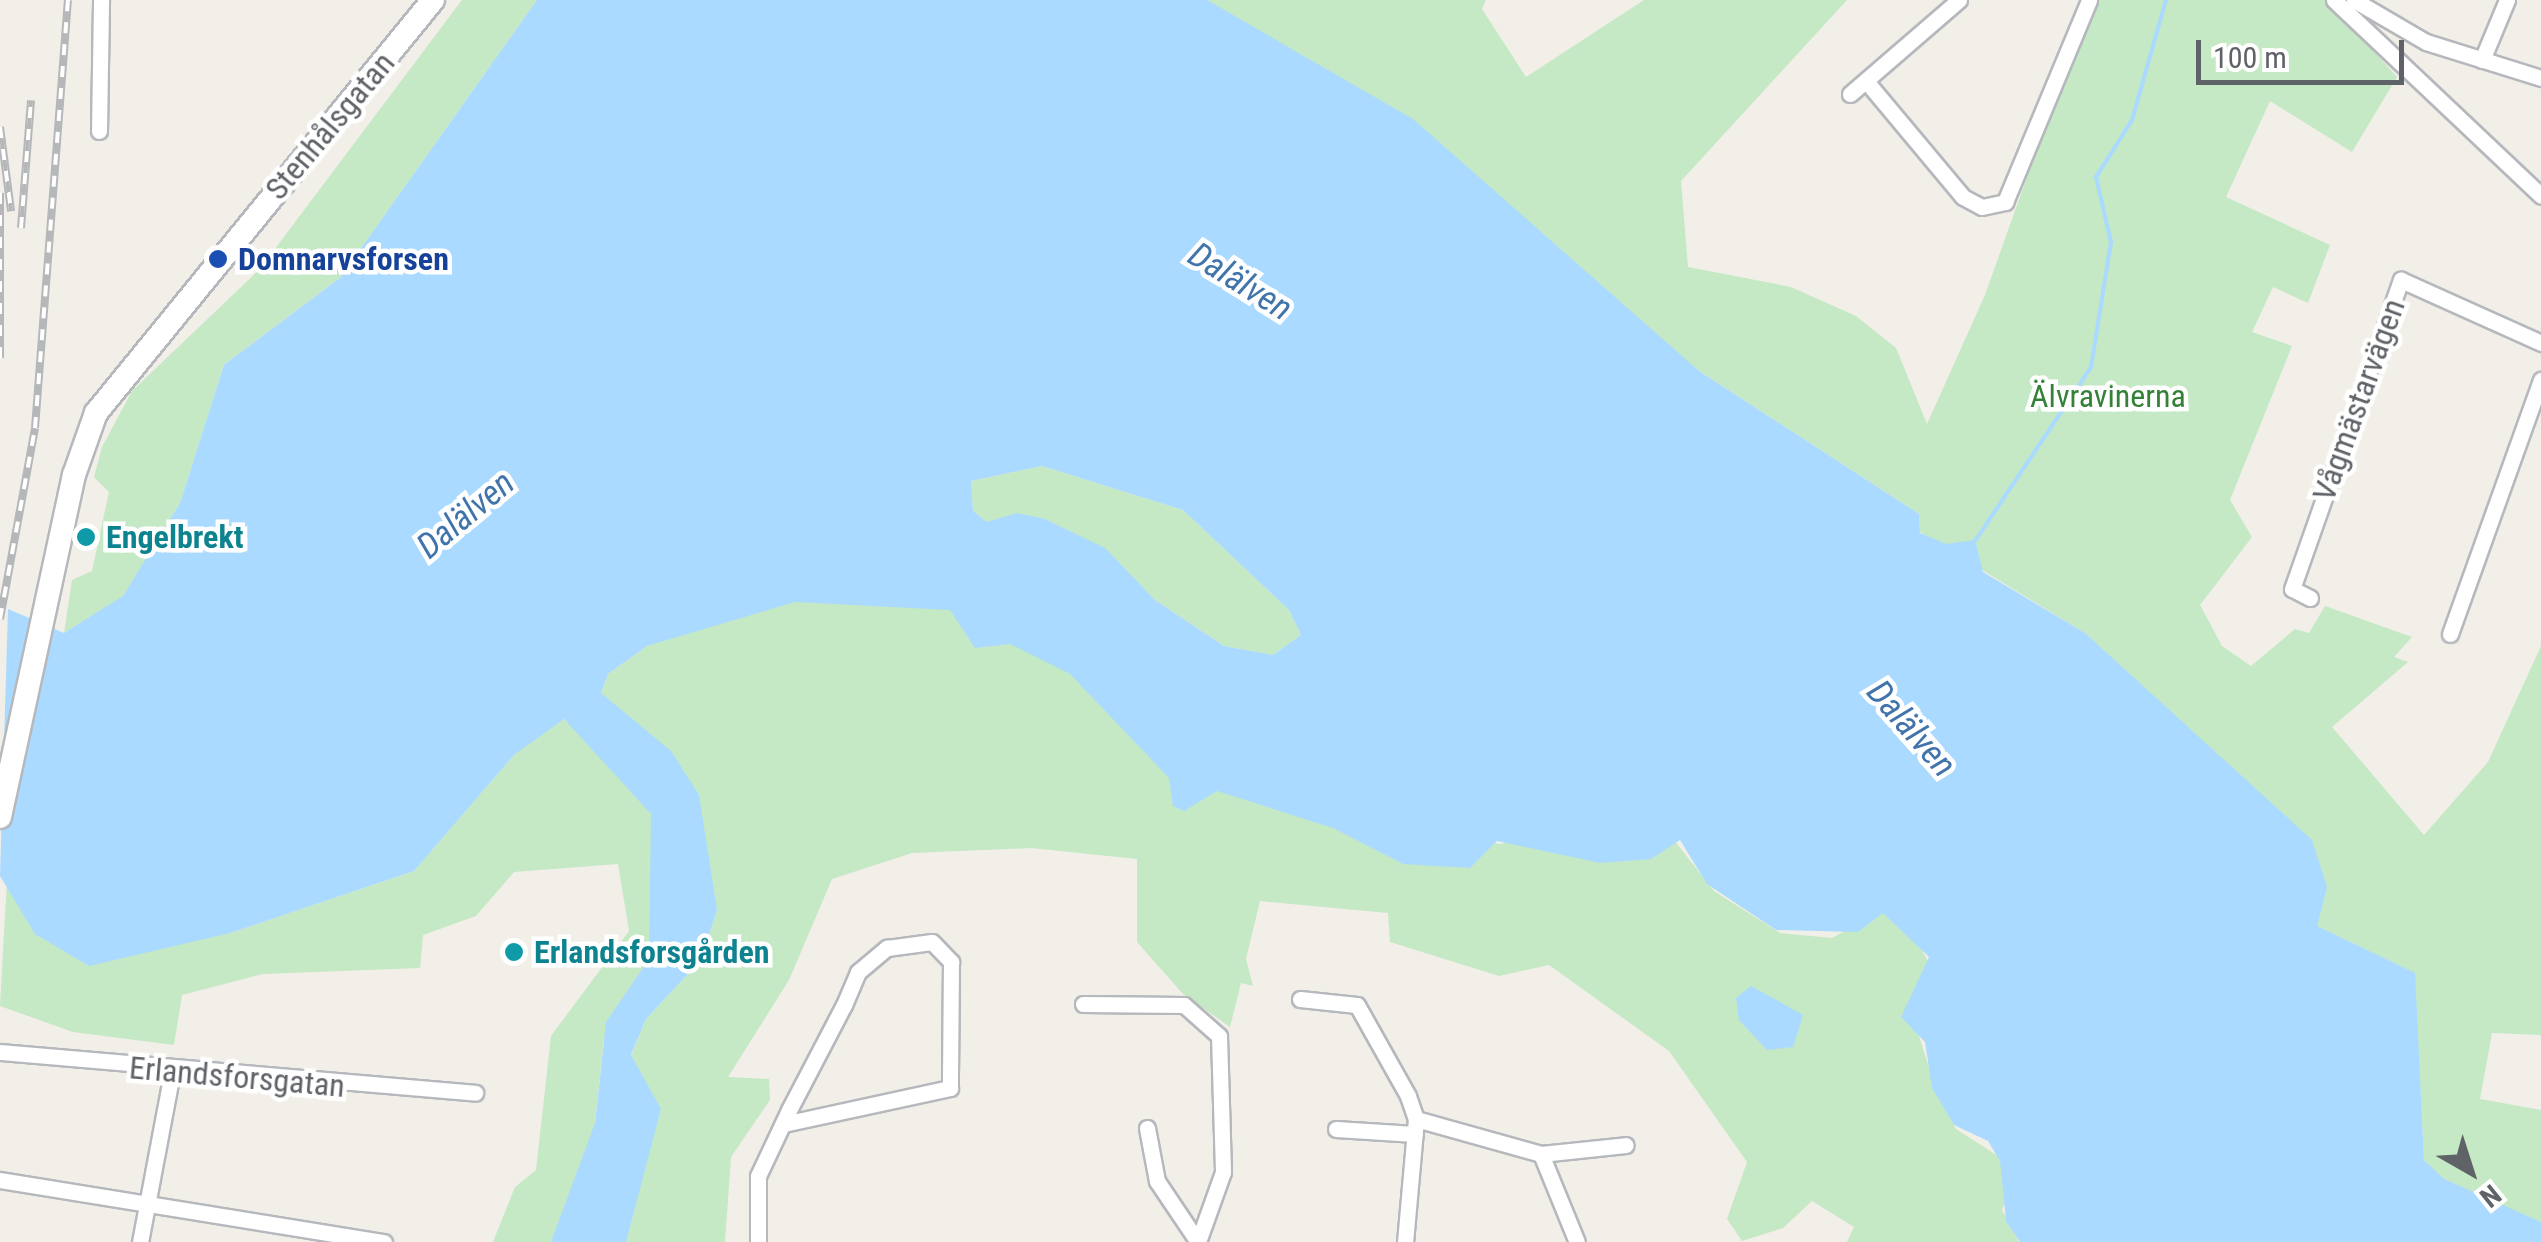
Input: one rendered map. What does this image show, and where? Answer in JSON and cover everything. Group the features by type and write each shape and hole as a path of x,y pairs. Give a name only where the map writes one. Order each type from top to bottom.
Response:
{"street":[{"path":"98,130 101,0"},
{"name":"Stenhålsgatan","path":"0,817 44,618 96,414 433,0"},
{"path":"1850,94 1959,0"},
{"path":"1866,81 1963,197 1982,207 2004,202 2089,0"},
{"path":"2334,0 2541,196"},
{"path":"2354,0 2370,13 2482,60 2541,78"},
{"path":"2482,60 2507,0"},
{"name":"Vågmästarvägen","path":"2310,598 2292,589 2402,280 2541,343"},
{"path":"2450,634 2541,380"},
{"path":"758,1242 758,1176 783,1124 858,972 888,948 932,942 951,962 950,1088 783,1124"},
{"path":"1300,999 1344,1000 1367,1014 1416,1126 1405,1242"},
{"path":"1083,1004 1184,1005 1220,1036 1222,1172 1198,1242"},
{"name":"Erlandsforsgatan","path":"0,1052 172,1072 475,1093"},
{"path":"140,1242 172,1072"},
{"path":"1336,1129 1416,1126 1541,1154 1626,1145"},
{"path":"1146,1128 1157,1181 1198,1242"},
{"path":"1541,1154 1577,1242"},
{"path":"0,1180 146,1208 384,1242"}],"green space":[{"path":"462,0 537,0 340,278 224,365 180,503 123,597 64,633 72,580 92,571 109,492 94,477 102,447 132,391 259,270"},
{"name":"Älvravinerna","path":"1207,0 1486,0 1482,9 1526,77 1644,0 1847,0 1681,181 1688,267 1791,287 1856,316 1896,348 1927,424 1985,295 2090,0 2327,0 2397,77 2352,152 2270,101 2226,197 2330,245 2308,303 2273,287 2252,332 2292,346 2230,500 2252,537 2200,605 2222,646 2251,666 2295,629 2309,633 2325,606 2412,637 2394,657 2408,662 2332,727 2424,835 2488,762 2541,646 2541,1035 2492,1033 2480,1099 2541,1110 2541,1238 2453,1189 2424,1160 2414,973 2317,926 2160,705 2085,633 1920,532 1919,514 1699,371 1283,48"},
{"path":"1042,466 1183,510 1289,610 1301,635 1273,655 1224,646 1155,600 1105,549 1045,519 987,522 973,511 971,481"},
{"path":"800,591 949,601 1089,680 1217,787 1499,844 1659,821 1714,891 1780,933 1832,938 1883,911 1902,914 1929,963 1919,1036 1937,1093 1956,1129 1998,1156 2011,1183 2002,1210 2019,1242 1847,1242 1854,1227 1812,1201 1783,1228 1742,1241 1727,1219 1747,1162 1669,1051 1549,965 1499,976 1390,942 1388,913 1260,901 1246,959 1253,986 1241,983 1230,1027 1183,994 1137,942 1137,859 1031,848 912,853 832,879 789,980 728,1077 769,1079 770,1100 731,1157 725,1242 618,1242 661,1110 631,1056 646,1019 701,960 717,910 601,693 608,674 647,646"},
{"path":"563,719 648,785 672,940 604,1038 593,1140 555,1242 493,1242 515,1187 536,1170 551,1036 629,931 618,864 514,872 476,916 423,935 420,968 263,974 182,995 174,1045 73,1032 0,1006 7,880 174,944 230,933 414,871 514,755"}],"water":[{"name":"Dalälven","path":"537,0 1207,0 1413,119 1699,371 1919,514 1920,533 1946,544 1975,540 1983,572 2085,633 2312,840 2327,887 2317,926 2415,973 2424,1160 2444,1179 2541,1222 2541,1242 2020,1242 2006,1221 2000,1161 1988,1141 1954,1125 1932,1088 1925,1042 1901,1017 1929,957 1883,913 1858,932 1776,930 1707,884 1680,840 1651,859 1600,863 1497,841 1470,868 1403,864 1333,828 1217,791 1184,811 1173,806 1169,778 1070,674 1010,644 975,648 950,610 795,602 647,646 608,674 601,693 671,751 699,795 717,910 701,960 646,1019 631,1055 661,1109 626,1242 551,1242 595,1123 606,1022 649,959 651,814 564,719 514,755 414,871 230,933 89,966 35,934 0,876 8,609 64,633 123,596 180,503 224,365 340,278","holes":["1042,466 1183,510 1289,610 1301,635 1273,655 1224,646 1155,600 1105,548 1045,519 1017,513 987,522 973,511 971,481"]},
{"path":"1751,986 1803,1015 1793,1047 1767,1050 1739,1020 1736,998"}],"waterway":[{"path":"1975,541 2091,367 2111,242 2096,177 2132,120 2166,0"}],"railway":[{"path":"0,619 35,428 68,0"},
{"path":"21,228 31,100"},
{"path":"0,127 11,211"},
{"path":"0,193 0,358"}],"place":[{"name":"Domnarvsforsen","path":"218,259"},
{"name":"Engelbrekt","path":"86,537"},
{"name":"Erlandsforsgården","path":"514,952"}]}
